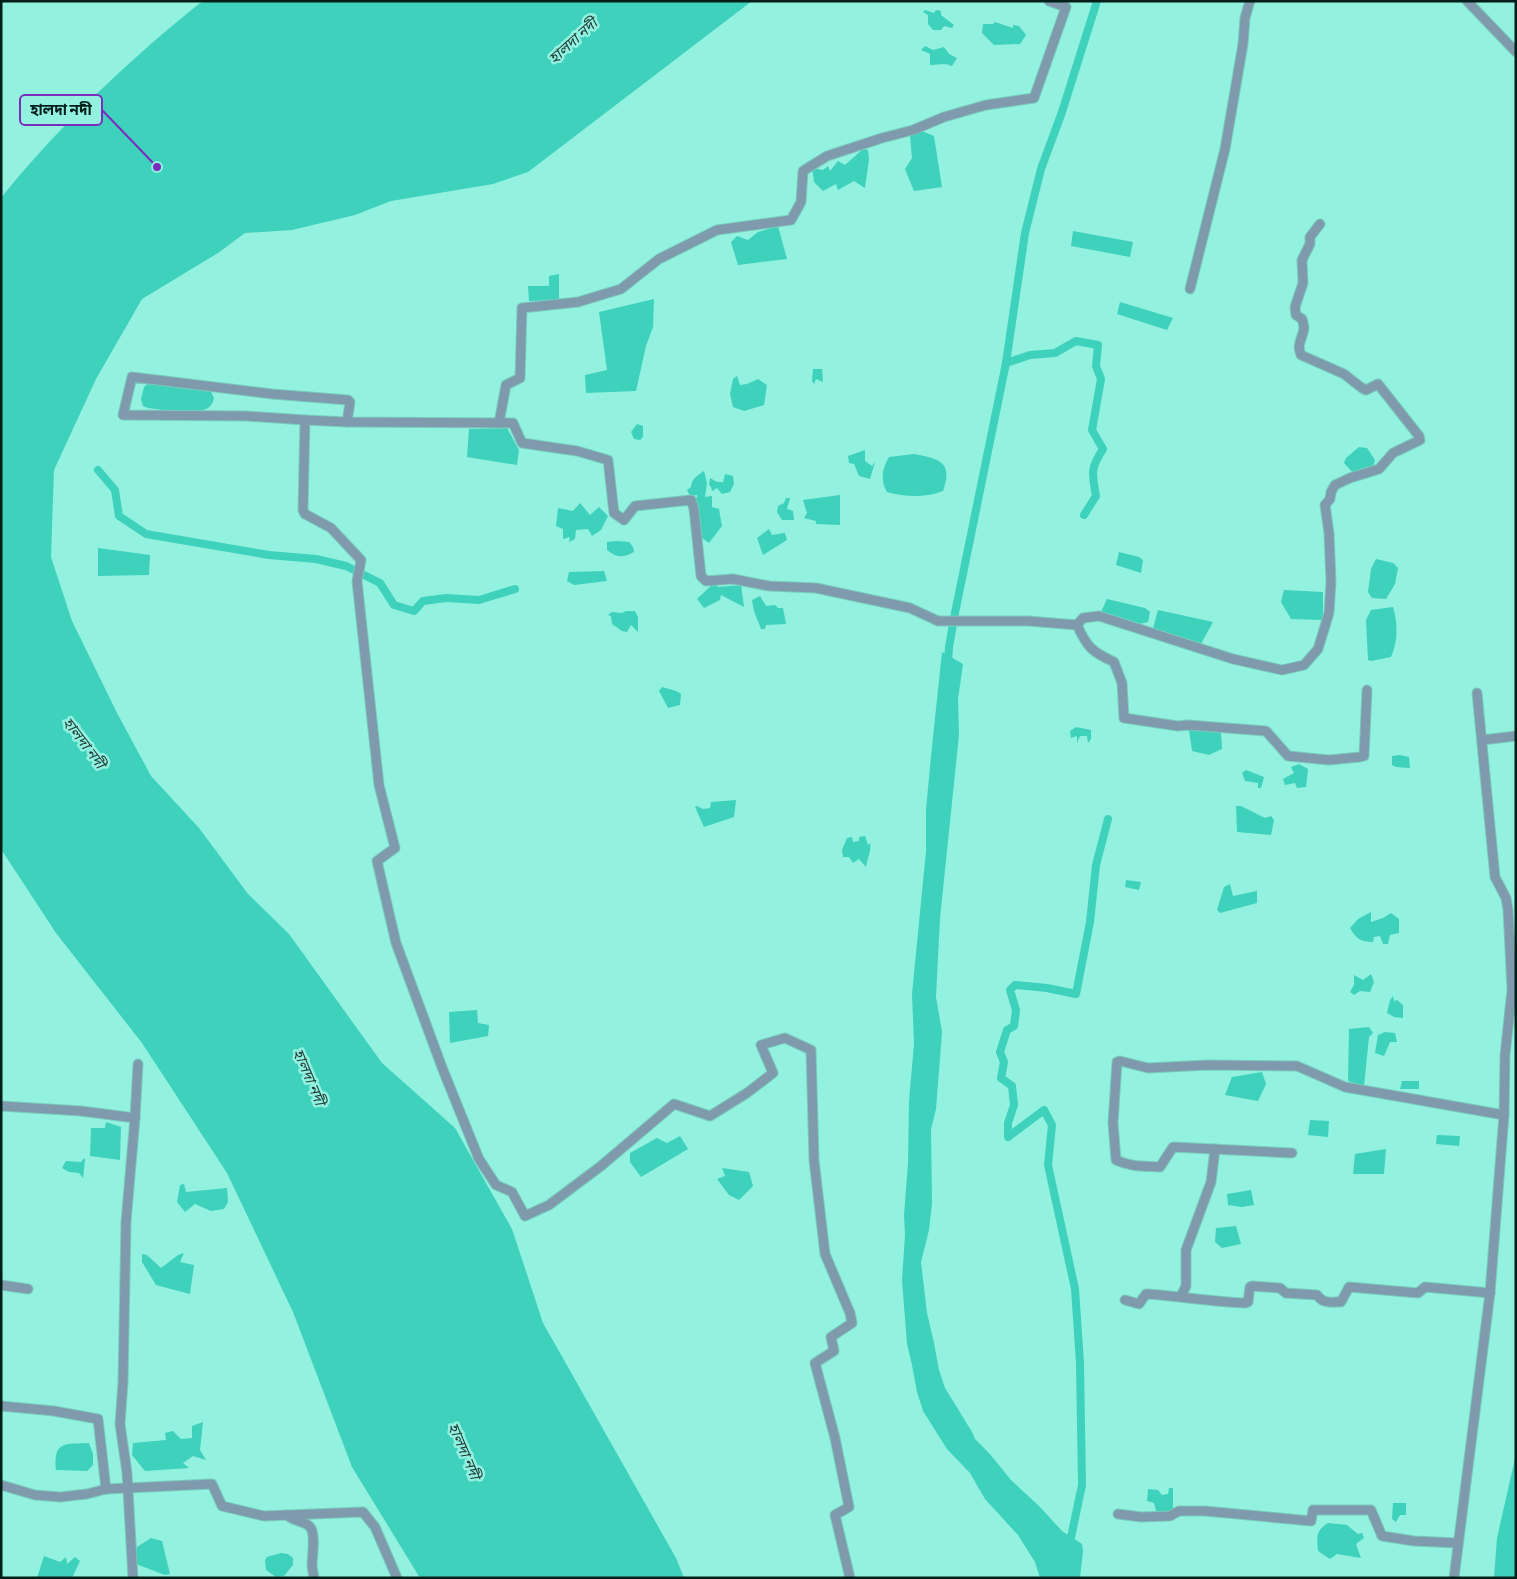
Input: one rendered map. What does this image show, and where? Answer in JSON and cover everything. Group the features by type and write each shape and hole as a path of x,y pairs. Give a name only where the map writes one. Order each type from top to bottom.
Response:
{"street":[{"path":"500,423 506,385 520,378 522,308 578,302 620,289 659,259 717,230 791,220 801,202 802,171 826,156 986,105 1034,98 1066,7 1049,1"},
{"path":"1190,289 1225,149 1250,1"},
{"path":"1467,1 1516,52"},
{"path":"1077,625 1083,618 1099,616 1233,659 1282,670 1304,665 1318,650 1329,613 1331,582 1330,533 1325,505 1330,499 1331,492 1335,485 1379,469 1393,453 1420,440 1419,436 1378,384 1366,390 1344,374 1299,352 1299,343 1304,328 1302,319 1296,315 1295,306 1303,283 1302,260 1310,244 1310,237 1320,224"},
{"path":"347,422 350,402 348,400 272,394 132,377 123,415 246,416 347,422 513,423 522,443 577,451 608,460 614,513 624,520 635,506 691,500 694,509 701,576 706,581 733,579 769,586 816,588 910,608 938,622 975,620 1001,622 1028,621 1077,625"},
{"path":"305,420 303,510 305,514 331,528 361,560 357,581 379,785 395,848 377,861 396,943 479,1160 496,1185 512,1192 525,1216 549,1205 602,1166 674,1104 710,1116 747,1093 773,1073 761,1045 785,1038 811,1050 814,1160 825,1254 850,1312 852,1323 831,1337 834,1351 815,1363 835,1438 850,1507 835,1515 850,1578"},
{"path":"1077,625 1086,644 1114,662 1122,683 1124,718 1178,726 1188,725 1266,731 1288,756 1329,760 1364,756 1367,690"},
{"path":"1454,1578 1490,1292 1504,1115 1505,1055 1512,990 1508,910 1506,898 1496,877 1477,694"},
{"path":"1482,740 1516,736"},
{"path":"1292,1153 1173,1147 1160,1167 1130,1166 1116,1160 1113,1123 1117,1062 1120,1061 1148,1068 1208,1065 1297,1066 1345,1087 1504,1115"},
{"path":"133,1578 127,1473 120,1424 123,1382 126,1222 136,1118 138,1064"},
{"path":"1,1106 81,1111 136,1118"},
{"path":"1180,1296 1186,1286 1186,1250 1211,1182 1215,1149"},
{"path":"1,1286 28,1289"},
{"path":"1126,1300 1139,1304 1146,1294 1180,1296 1210,1302 1245,1303 1248,1302 1250,1287 1252,1286 1280,1288 1286,1292 1317,1295 1320,1300 1327,1302 1341,1302 1349,1287 1418,1293 1425,1287 1490,1292"},
{"path":"1,1406 54,1411 98,1419 106,1489"},
{"path":"1,1485 35,1495 60,1496 87,1494 106,1489 212,1484 222,1506 264,1516 363,1512 374,1527 397,1578"},
{"path":"1118,1514 1141,1517 1170,1516 1179,1511 1205,1511 1311,1521 1313,1510 1370,1510 1382,1536 1414,1541 1458,1543"},
{"path":"286,1515 292,1520 309,1525 312,1529 314,1578"}],"water":[{"path":"206,1 752,1 528,172 493,184 391,201 355,215 292,230 245,233 218,253 142,299 96,379 54,470 51,557 72,621 117,713 151,776 199,828 248,894 289,934 382,1063 455,1128 512,1229 543,1323 676,1558 684,1578 420,1578 352,1467 293,1312 227,1173 142,1043 56,933 1,849 1,198 46,145 95,95 173,25 200,3"},
{"path":"925,10 934,13 936,10 941,11 941,15 954,25 952,28 944,26 941,30 933,30 928,24 928,15 923,12"},
{"path":"995,22 1013,28 1013,25 1019,26 1026,35 1020,44 994,45 982,33 983,24 993,24"},
{"path":"925,46 933,50 944,47 949,54 957,58 952,66 946,64 930,65 930,54 921,50"},
{"path":"922,131 934,136 942,187 914,191 905,169 912,158 910,136"},
{"path":"863,149 868,150 869,159 865,188 854,181 838,190 836,184 823,191 814,182 812,168 823,170 828,166 830,171 838,161 845,165"},
{"path":"778,226 787,259 738,265 731,242 737,236 748,240 758,232"},
{"path":"1073,231 1133,242 1130,257 1071,246"},
{"path":"559,274 559,300 529,301 528,286 549,286 549,276"},
{"path":"654,299 653,327 646,346 636,391 586,393 585,375 607,370 599,312"},
{"path":"1120,302 1173,318 1167,330 1117,314"},
{"path":"813,369 822,369 823,382 816,379 814,384 812,381"},
{"path":"737,376 740,385 758,379 767,385 764,405 744,411 733,407 730,394 733,379"},
{"path":"150,382 204,388 211,392 214,399 208,408 196,411 148,408 143,406 141,399 144,387"},
{"path":"637,424 643,426 643,437 640,440 634,439 631,432"},
{"path":"507,428 519,450 517,465 467,457 469,429"},
{"path":"1359,447 1367,448 1375,460 1373,467 1354,474 1344,463 1346,458"},
{"path":"865,450 865,461 872,466 875,462 870,479 859,476 854,464 849,463 848,456"},
{"path":"914,454 937,460 942,464 946,474 943,491 930,495 915,496 887,492 883,483 883,474 889,457"},
{"path":"704,471 707,483 705,497 712,496 712,507 719,509 722,526 709,543 699,536 694,500 697,495 690,496 687,490 691,487 695,478"},
{"path":"725,474 733,476 734,484 730,492 722,494 717,488 712,491 709,485 710,478 717,482 723,482"},
{"path":"840,495 840,525 816,524 816,521 804,518 807,513 803,500"},
{"path":"786,498 790,498 787,509 793,511 794,520 782,520 777,512 778,506 784,503"},
{"path":"580,503 590,515 599,507 608,516 601,530 592,536 588,529 576,530 575,539 569,542 570,537 563,539 563,529 556,526 558,508 573,511"},
{"path":"769,529 772,535 785,533 787,540 763,555 757,538"},
{"path":"607,542 629,542 634,552 620,556 611,553 607,550"},
{"path":"98,548 150,555 149,575 98,576"},
{"path":"1119,552 1139,557 1143,560 1141,573 1116,565"},
{"path":"1376,559 1393,563 1398,568 1395,584 1386,599 1372,598 1368,592 1371,569"},
{"path":"604,571 607,581 574,585 567,581 569,572"},
{"path":"716,581 718,587 741,585 744,607 721,595 720,600 704,608 697,599"},
{"path":"1284,590 1323,592 1323,620 1291,619 1281,602"},
{"path":"760,596 766,606 775,605 778,608 783,608 786,624 766,625 765,629 761,629 752,600"},
{"path":"1107,599 1145,608 1150,612 1148,622 1140,624 1101,612"},
{"path":"1393,607 1396,632 1395,645 1391,657 1368,660 1366,620 1371,610"},
{"path":"1158,610 1213,622 1201,644 1153,628"},
{"path":"635,611 638,617 638,632 631,625 627,632 612,624 611,616 608,615 612,612 622,613"},
{"path":"942,652 963,664 958,699 959,735 940,918 936,997 942,1032 936,1109 931,1129 932,1203 929,1230 921,1262 927,1313 939,1370 945,1388 975,1439 1011,1480 1062,1531 1082,1544 1080,1578 1040,1578 1035,1562 1018,1535 985,1499 970,1473 947,1449 923,1411 907,1344 902,1280 909,1101 914,1044 912,994 926,851 926,810"},
{"path":"662,687 681,694 680,705 668,708 659,691"},
{"path":"1198,726 1221,733 1222,749 1209,755 1192,751 1189,730"},
{"path":"1076,727 1091,730 1091,739 1088,743 1087,736 1080,736 1077,743 1077,736 1071,738 1070,731"},
{"path":"1392,756 1409,757 1410,768 1392,765"},
{"path":"1299,764 1308,769 1306,787 1297,788 1295,783 1285,785 1283,779 1294,773 1291,767"},
{"path":"1246,770 1264,777 1261,788 1258,788 1258,783 1245,781 1242,773"},
{"path":"736,800 734,817 704,827 695,807 710,808 711,802"},
{"path":"1236,806 1241,806 1265,818 1271,816 1274,820 1271,835 1237,832"},
{"path":"865,836 868,845 870,843 866,867 859,859 853,863 849,857 843,857 842,850 847,838 852,837 853,842 859,841 859,837"},
{"path":"1126,880 1141,882 1139,890 1125,887"},
{"path":"1230,884 1233,896 1257,891 1257,903 1220,913 1217,910 1224,887"},
{"path":"1371,912 1371,922 1391,913 1399,919 1399,933 1390,935 1388,944 1383,944 1380,936 1374,937 1373,942 1362,940 1354,935 1350,928 1358,919"},
{"path":"1371,974 1374,982 1370,992 1360,991 1354,995 1350,992 1354,985 1354,975 1363,980"},
{"path":"1393,996 1394,1001 1397,1000 1403,1005 1403,1018 1394,1017 1387,1013"},
{"path":"477,1010 478,1023 489,1025 488,1036 450,1043 449,1012"},
{"path":"1369,1027 1373,1033 1369,1037 1364,1086 1348,1081 1349,1029"},
{"path":"1385,1032 1395,1033 1397,1042 1390,1042 1384,1056 1375,1053 1378,1035"},
{"path":"1262,1072 1266,1084 1258,1101 1225,1095 1232,1077"},
{"path":"1402,1081 1419,1081 1419,1089 1400,1089"},
{"path":"1310,1120 1329,1121 1328,1137 1308,1135"},
{"path":"106,1122 121,1127 120,1160 90,1156 91,1128 105,1128"},
{"path":"1437,1135 1460,1136 1459,1146 1436,1144"},
{"path":"680,1136 688,1149 641,1177 630,1162 630,1153 657,1138 667,1143"},
{"path":"1386,1149 1384,1174 1353,1174 1355,1154"},
{"path":"84,1158 83,1178 79,1173 69,1172 62,1168 66,1161 81,1162"},
{"path":"722,1168 749,1172 753,1186 739,1200 729,1195 717,1179 725,1176"},
{"path":"184,1184 186,1192 227,1188 228,1202 224,1209 211,1211 195,1204 185,1212 177,1202 180,1185"},
{"path":"1251,1190 1254,1205 1242,1207 1228,1205 1227,1194"},
{"path":"1236,1226 1241,1244 1222,1248 1215,1242 1216,1228"},
{"path":"184,1253 180,1262 194,1265 190,1294 156,1285 142,1262 142,1254 147,1255 161,1268 178,1255"},
{"path":"203,1422 200,1450 206,1460 193,1456 183,1463 189,1468 145,1471 132,1455 133,1443 166,1440 165,1433 173,1431 181,1439 192,1438 192,1426"},
{"path":"89,1443 93,1454 93,1465 87,1471 56,1470 57,1454 62,1446"},
{"path":"1516,1454 1516,1578 1494,1578 1497,1538"},
{"path":"1169,1488 1173,1488 1173,1512 1156,1511 1154,1503 1147,1501 1148,1489 1158,1490 1162,1495 1168,1494"},
{"path":"1393,1503 1406,1503 1406,1515 1400,1515 1396,1522 1392,1519"},
{"path":"1328,1523 1347,1525 1358,1534 1362,1533 1364,1538 1356,1544 1361,1558 1337,1554 1330,1559 1318,1551 1317,1539 1319,1532"},
{"path":"151,1538 162,1541 170,1574 165,1575 136,1564 137,1547"},
{"path":"281,1553 288,1554 293,1558 293,1565 284,1576 276,1577 266,1570 265,1560 267,1557"},
{"path":"44,1556 60,1562 66,1557 67,1564 75,1557 80,1561 72,1578 37,1578"}],"waterway":[{"path":"948,664 955,613 1006,363 1025,233 1041,169 1062,112 1097,1"},
{"path":"1006,363 1030,355 1055,353 1076,341 1098,345 1096,366 1101,379 1092,430 1103,449 1093,471 1096,496 1084,515"},
{"path":"98,470 115,490 119,516 146,534 269,555 316,559 346,566 380,583 394,605 414,611 423,601 446,598 479,600 515,589"},
{"path":"1069,1547 1082,1485 1080,1363 1075,1289 1048,1165 1052,1125 1044,1110 1008,1137 1008,1123 1014,1105 1012,1086 1001,1078 1004,1062 1000,1052 1007,1030 1014,1026 1016,1010 1010,990 1015,985 1047,988 1076,994 1090,922 1096,865 1108,819"}],"place":[{"name":"হালদা নদী","path":"157,167"}]}
